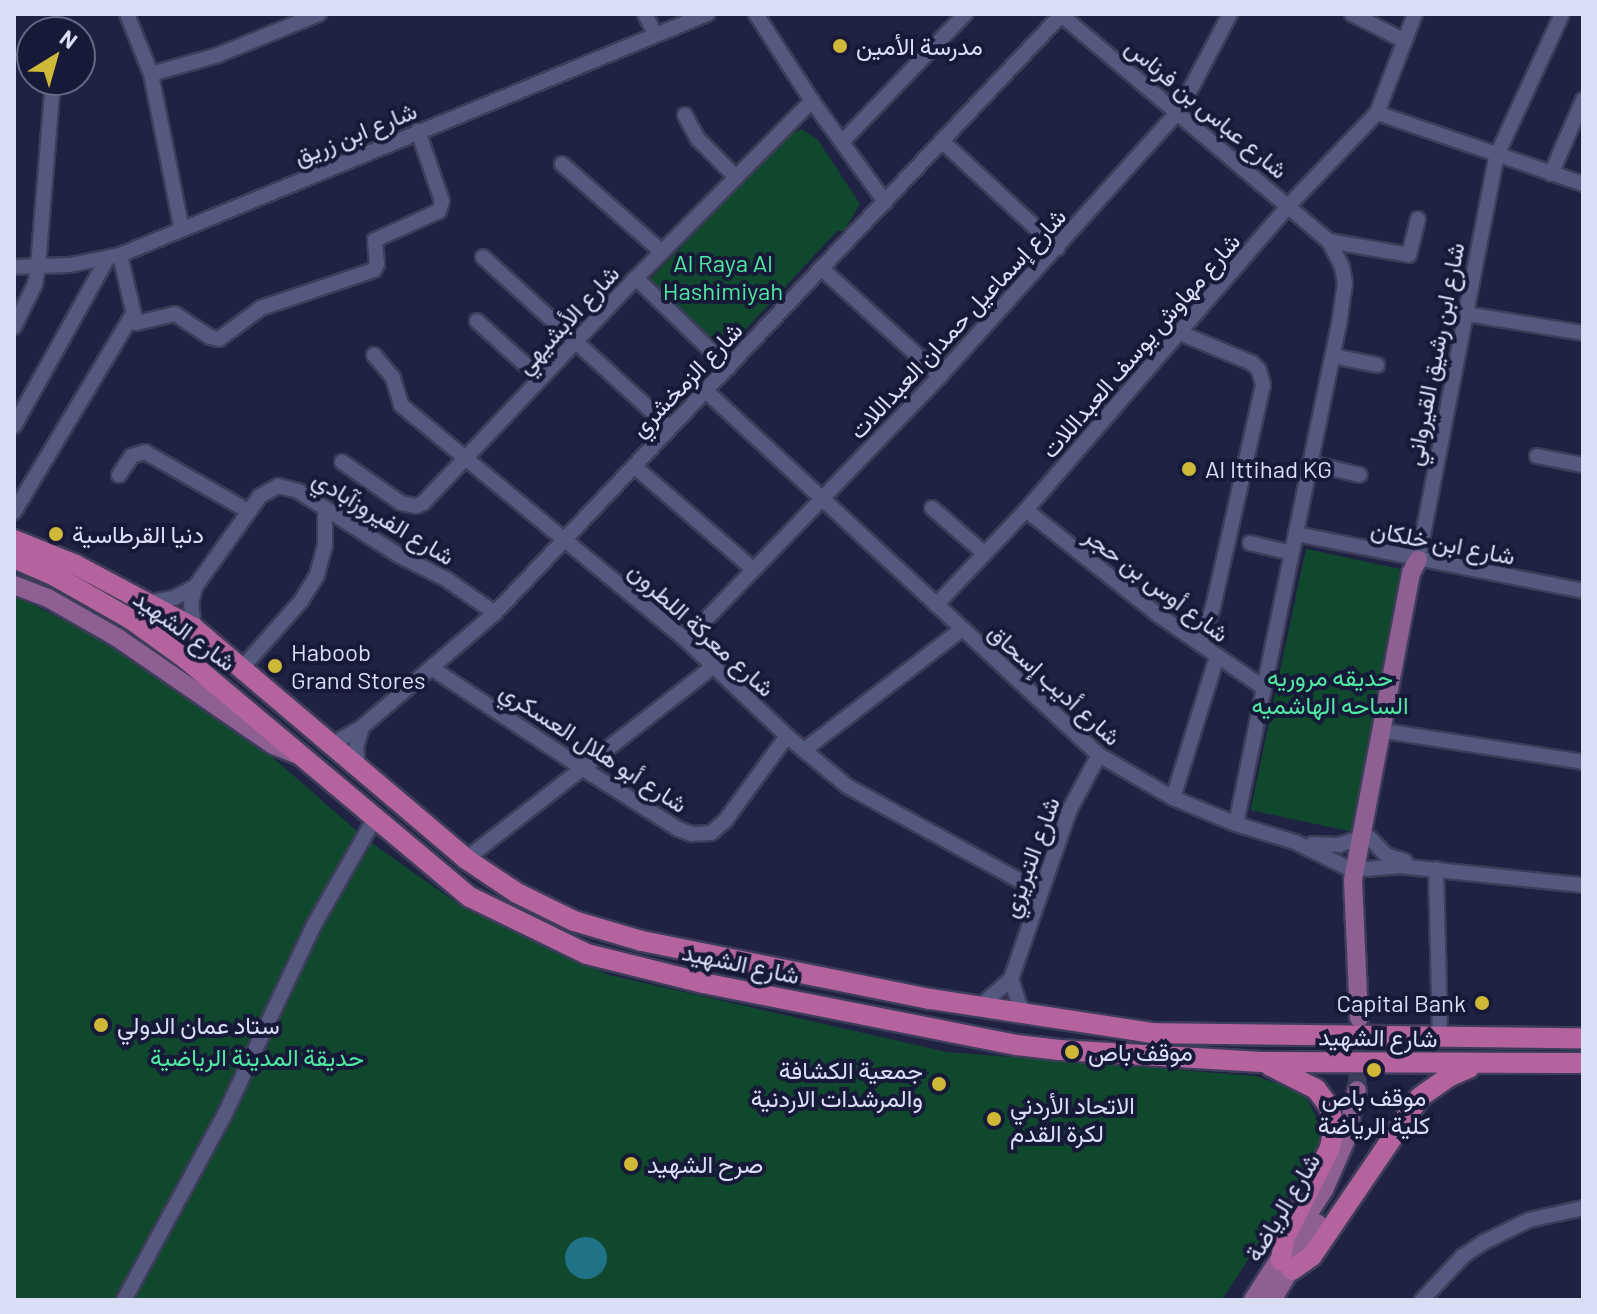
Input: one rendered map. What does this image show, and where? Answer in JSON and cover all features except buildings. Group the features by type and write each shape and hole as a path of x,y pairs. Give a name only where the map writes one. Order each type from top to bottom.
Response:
{"highway":[{"name":"شارع الشهيد","path":"14,540 76,565 151,602 194,628 466,859 517,893 574,921 642,941 978,1008 1151,1033 1583,1038"},
{"name":"شارع الشهيد","path":"14,558 140,625 186,659 374,820 470,897 561,943 617,963 1017,1045 1146,1057 1262,1062 1583,1063"},
{"path":"14,570 95,599"},
{"path":"1262,1062 1316,1089 1329,1106 1334,1127 1330,1148 1284,1239 1286,1266 1312,1256 1420,1097 1450,1076 1485,1065"}],"main road":[{"name":"شارع ابن رشيق القيرواني","path":"1366,838 1390,732 1418,560"},
{"name":"شارع ابن رشيق القيرواني","path":"1366,838 1411,573 1418,560"},
{"path":"14,585 48,598 118,638 273,745 300,756"},
{"path":"1365,1018 1360,870 1366,838"},
{"name":"شارع الرياضة","path":"1272,1300 1286,1266 1346,1170 1356,1144 1363,1089"},
{"name":"شارع الرياضة","path":"1253,1300 1286,1266"}],"street":[{"path":"127,14 151,74 182,230"},
{"path":"151,74 218,55 319,14"},
{"path":"645,14 655,34"},
{"name":"شارع ابن زريق","path":"14,267 114,257 707,14"},
{"path":"756,14 812,101 885,202"},
{"path":"842,142 965,14"},
{"name":"شارع عباس بن فرناس","path":"1061,14 1329,241"},
{"name":"شارع الزمخشري","path":"330,745 362,727 433,669 567,541 634,466 1061,14"},
{"name":"شارع إسماعيل حمدان العبداللات","path":"686,640 940,376 1179,111 1230,14"},
{"path":"1352,14 1405,41"},
{"path":"1415,14 1377,113 1496,157 1583,184"},
{"name":"شارع ابن رشيق القيرواني","path":"1418,560 1496,157 1562,14"},
{"path":"14,327 35,284 38,267 52,96"},
{"path":"1551,174 1583,100"},
{"name":"شارع الأبشيهي","path":"342,462 401,503 416,506 661,251 812,101"},
{"name":"شارع مهاوش يوسف العبداللات","path":"936,605 1026,510 1289,205 1377,113"},
{"path":"685,115 698,139 736,177"},
{"path":"114,257 138,324 175,314 219,339 261,308 374,270 377,264 375,240 441,208 442,201 418,131"},
{"path":"943,142 1058,248"},
{"path":"562,164 661,251"},
{"path":"1329,241 1409,255 1418,219"},
{"path":"1236,824 1333,356 1345,283 1342,267 1329,241"},
{"path":"14,426 114,257"},
{"path":"483,257 670,428"},
{"path":"821,268 940,376"},
{"path":"636,278 729,368"},
{"path":"14,512 133,314"},
{"path":"1466,314 1583,333"},
{"path":"477,321 540,378"},
{"path":"1180,333 1252,363 1259,370 1263,385 1213,607 1200,644"},
{"name":"شارع معركة اللطرون","path":"374,355 393,378 401,405 467,456 686,640 804,750 866,798 1039,891"},
{"path":"1333,356 1377,365"},
{"name":"شارع أديب إسحاق","path":"706,391 1099,755 1173,798 1236,824 1295,842 1360,870 1382,866 1436,869 1583,885"},
{"path":"119,475 132,456 145,452 248,511"},
{"path":"1537,456 1583,465"},
{"path":"1310,463 1360,475"},
{"path":"634,466 753,569"},
{"name":"شارع الفيروزآبادي","path":"195,587 265,491 278,486 291,487 400,556 446,579 495,613"},
{"path":"242,668 301,601 317,575 325,546 325,508"},
{"path":"932,508 984,553"},
{"name":"شارع أوس بن حجر","path":"1026,510 1217,657 1264,688"},
{"name":"شارع ابن خلكان","path":"1296,534 1583,591"},
{"path":"1250,543 1292,553"},
{"path":"151,602 179,596 195,587"},
{"path":"194,628 191,604 195,587"},
{"path":"804,750 962,629"},
{"path":"1173,798 1217,657"},
{"path":"466,859 714,666"},
{"name":"شارع أبو هلال العسكري","path":"433,669 678,829 703,835 725,821 787,736"},
{"path":"358,768 356,747 362,727"},
{"path":"1390,732 1583,762"},
{"name":"شارع التبريزي","path":"1011,979 1039,891 1078,790 1099,755"},
{"path":"124,1300 224,1116 314,925 374,820"},
{"name":"شارع أديب إسحاق","path":"1295,842 1339,845 1366,838 1386,855 1436,869"},
{"path":"1436,869 1440,1037"},
{"path":"978,1008 1011,979 1019,1004 1027,1016"},
{"path":"1422,1300 1463,1256 1484,1242 1529,1220 1583,1208"}],"green space":[{"name":"Al Raya Al Hashimiyah","path":"802,129 818,140 860,204 844,231 837,231 718,359 642,287 792,133"},
{"name":"حديقه مروريه الساحه الهاشميه","path":"1306,549 1408,571 1352,832 1250,810"},
{"name":"حديقة المدينة الرياضية","path":"14,595 79,628 223,714 366,839 464,908 609,975 947,1052 1256,1076 1304,1093 1317,1119 1321,1146 1222,1300 14,1300"}],"water":[{"path":"586,1237 601,1243 607,1258 601,1273 586,1279 571,1273 565,1258 571,1243"}],"tunnel":[{"path":"1357,1090 1359,1020"}],"place":[{"name":"مدرسة الأمين","path":"840,46"},
{"name":"Al Ittihad KG","path":"1189,469"},
{"name":"دنيا القرطاسية","path":"56,534"},
{"name":"Haboob Grand Stores","path":"275,666"},
{"name":"Capital Bank","path":"1482,1003"},
{"name":"ستاد عمان الدولي","path":"101,1025"},
{"name":"موقف باص","path":"1072,1052"},
{"name":"موقف باص كلية الرياضة","path":"1374,1070"},
{"name":"جمعية الكشافة والمرشدات الاردنية","path":"939,1084"},
{"name":"الاتحاد الأردني لكرة القدم","path":"994,1119"},
{"name":"صرح الشهيد","path":"631,1164"}]}
